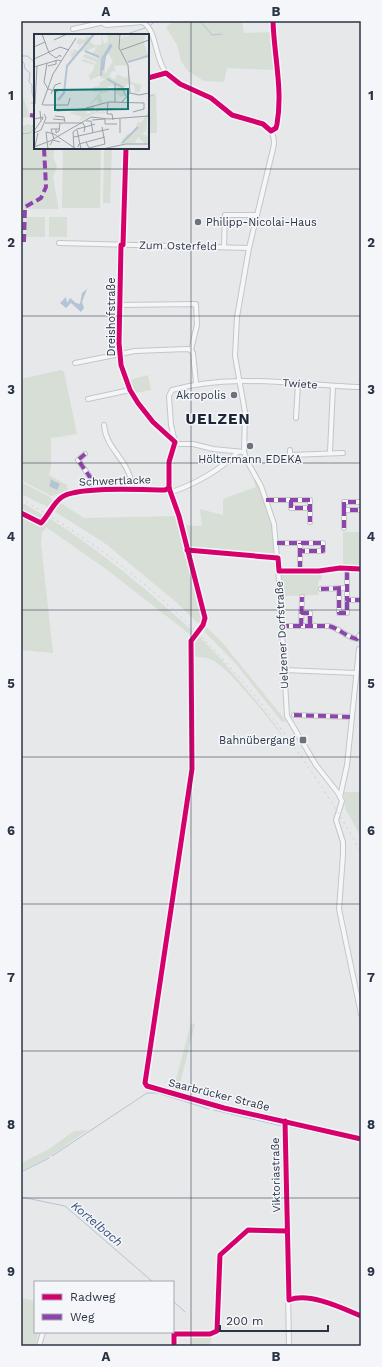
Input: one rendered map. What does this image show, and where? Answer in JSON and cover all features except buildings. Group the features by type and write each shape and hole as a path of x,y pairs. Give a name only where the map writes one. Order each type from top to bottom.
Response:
{"street":[{"path":"73,29 100,22 106,25 143,22 150,31 162,69 171,78 180,84 211,98 232,114 263,124 271,131 276,128 277,124 280,94 276,70 272,21"},
{"name":"Uelzener Dorfstraße","path":"271,131 274,145 249,248 235,333 235,356 238,380 245,412 244,452 266,500 274,524 277,543 286,712 289,723 316,765 340,796"},
{"path":"224,247 225,215 257,215"},
{"name":"Zum Osterfeld","path":"59,243 249,248"},
{"name":"Dreishofstraße","path":"121,245 119,354 123,370 130,390 146,414 175,442"},
{"path":"120,305 196,304 197,325 191,350 195,364 196,383"},
{"path":"119,354 151,350 191,350"},
{"name":"Dreishofstraße","path":"75,363 119,354"},
{"name":"Twiete","path":"175,442 171,425 170,391 196,383 238,380 361,387"},
{"path":"296,418 298,384"},
{"path":"330,452 333,386"},
{"path":"88,399 130,390"},
{"path":"104,425 107,439 131,474 132,489"},
{"path":"169,488 169,462 175,442 181,445 194,444 213,449 244,452"},
{"name":"Schwertlacke","path":"59,500 71,492 132,489 166,490 169,488 172,492 199,481 228,462 238,452"},
{"path":"290,454 330,452 343,453"},
{"path":"85,454 78,460 90,477 91,491"},
{"path":"266,500 310,500 310,522"},
{"path":"291,500 291,508 310,508"},
{"path":"344,528 344,502 361,502"},
{"path":"344,510 361,510"},
{"path":"277,543 323,544 323,551 300,551"},
{"path":"300,543 300,569"},
{"path":"339,588 339,613 347,613 347,572"},
{"path":"321,589 347,588"},
{"path":"301,626 302,597"},
{"path":"347,600 361,600"},
{"path":"301,612 310,613 310,626"},
{"path":"281,626 329,626 336,628 344,635 355,639 359,638 361,635 361,630"},
{"path":"359,649 347,765 340,796 342,804 336,822 343,842 339,909 361,1014"},
{"path":"284,670 356,673"},
{"path":"294,715 352,717"},
{"name":"Saarbrücker Straße","path":"147,1086 224,1108 285,1121"},
{"name":"Viktoriastraße","path":"285,1121 289,1346"},
{"path":"289,1300 302,1298 318,1300 361,1316"},
{"path":"39,1346 43,1333"}],"shaded area":[{"path":"174,21 242,21 244,33 271,32 275,70 227,68 224,82 204,81 188,71 181,61 177,45 166,27"},
{"path":"21,92 30,116 21,119"},
{"path":"156,93 157,133 149,133 149,95"},
{"path":"28,124 30,126 34,124 34,149 55,149 53,157 57,167 53,177 58,205 58,209 25,209 24,242 21,242 21,127"},
{"path":"63,149 101,149 100,208 62,208"},
{"path":"104,149 112,149 110,203 103,203"},
{"path":"26,217 45,217 45,237 26,237"},
{"path":"49,217 67,217 67,237 49,237"},
{"path":"61,370 64,372 77,434 51,438 51,468 49,475 67,485 68,491 51,496 21,480 21,379"},
{"path":"148,375 151,390 135,393 130,380"},
{"path":"253,479 258,479 271,512 278,558 187,550 204,617 201,626 176,602 106,544 54,511 59,502 84,518 179,516 181,525 202,526 200,509 223,515 223,499 256,487"},
{"path":"21,482 50,497 54,501 50,508 21,494"},
{"path":"21,502 45,516 39,520 21,511"},
{"path":"21,515 42,526 49,518 87,544 124,572 177,617 194,632 192,636 106,569 46,527 42,533 41,543 53,653 21,650"},
{"path":"343,532 361,532 361,567 343,566"},
{"path":"281,573 322,574 322,579 318,581 318,595 282,596"},
{"path":"205,626 221,641 286,721 282,722 236,664 202,629"},
{"path":"197,634 222,660 268,715 287,742 250,696 218,663 204,657 192,656 191,643"},
{"path":"344,792 361,792 361,837 345,808"},
{"path":"191,1023 195,1024 178,1092 173,1091"},
{"path":"88,1130 49,1157 21,1171 21,1163 49,1149 74,1131"},
{"path":"21,1298 34,1301 34,1333 38,1333 36,1346 23,1346 23,1342 21,1342"},
{"path":"212,1335 210,1346 191,1346 192,1336"}],"water":[{"path":"87,289 82,302 84,308 81,312 71,303 66,308 60,303 66,297 67,303 70,298 76,303 80,304 82,293"},
{"path":"50,479 60,484 57,490 49,486 51,481"}],"waterway":[{"path":"150,26 155,21"},
{"path":"200,21 212,35 222,34"},
{"path":"127,34 145,28"},
{"path":"21,56 27,56 34,61"},
{"path":"21,60 24,63 25,69 30,73 29,82 32,85 34,100"},
{"path":"149,97 153,95"},
{"path":"21,134 30,133 34,129 33,125"},
{"path":"52,1156 147,1093 158,1093 209,1109"},
{"path":"214,1110 282,1126"},
{"path":"290,1127 361,1142"},
{"path":"21,1172 49,1158"},
{"name":"Kortelbach","path":"21,1197 65,1206 152,1281"},
{"name":"Kortelbach","path":"174,1302 185,1312"}],"railway":[{"path":"21,499 75,532 126,569 172,609 216,652 256,697 294,746 361,852"}],"marked path":[{"path":"30,115 34,116"},
{"path":"24,242 25,207 41,198 46,187 44,149"},
{"path":"85,454 78,460 90,477 91,491"},
{"path":"266,500 310,500 310,522"},
{"path":"291,500 291,508 310,508"},
{"path":"344,510 344,502 361,502"},
{"path":"344,528 344,510 361,510"},
{"path":"277,543 323,543 323,551 300,551 300,543"},
{"path":"300,551 300,569"},
{"path":"347,572 347,600 361,600"},
{"path":"339,588 339,613 347,613 347,600"},
{"path":"321,589 343,588"},
{"path":"301,626 302,597"},
{"path":"301,613 310,613 310,626"},
{"path":"281,626 329,626 353,638 357,639 360,635"},
{"path":"294,715 352,717"}],"cycle path":[{"path":"149,78 166,73 180,84 211,98 232,115 263,124 271,131 276,128 279,111 278,72 273,21"},
{"path":"126,149 123,245 121,245 119,343 121,365 130,390 138,403 153,422 175,442 169,462 169,488"},
{"path":"169,488 179,516 205,618 203,625 191,641 192,769 145,1083 147,1086 224,1108 361,1139"},
{"path":"21,513 41,523 59,500 70,494 96,490 165,490 169,488"},
{"path":"187,550 278,558 279,571 319,571 340,568 361,569"},
{"path":"285,1121 289,1300 297,1298 316,1299 361,1316"},
{"path":"174,1346 174,1334 210,1334 217,1331 220,1255 248,1230 287,1231"}],"place":[{"name":"Philipp-Nicolai-Haus","path":"198,222"},
{"name":"Akropolis","path":"234,395"},
{"name":"Höltermann EDEKA","path":"250,446"},
{"name":"Bahnübergang","path":"303,740"}],"district":[{"name":"UELZEN","path":"218,419"}]}
